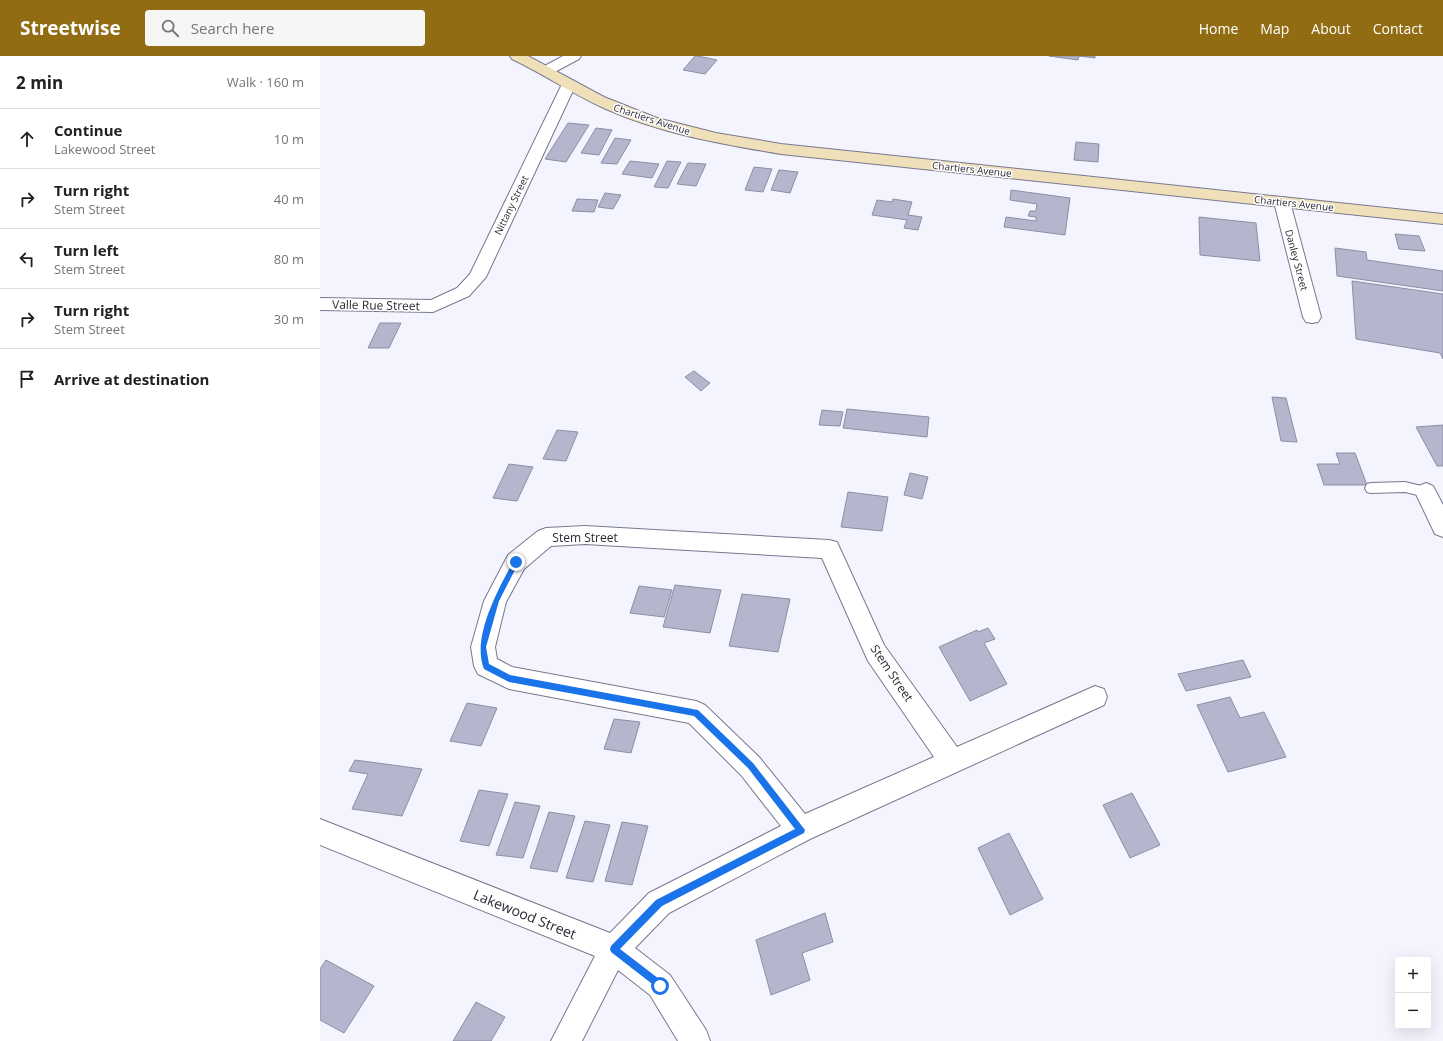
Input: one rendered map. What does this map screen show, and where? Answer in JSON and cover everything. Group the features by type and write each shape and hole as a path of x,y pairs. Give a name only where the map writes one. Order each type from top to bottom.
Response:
{"street":[{"name":"Chartiers Avenue","path":"517,56 546,70 611,106 685,131 766,147 1443,219"},
{"path":"546,70 574,56"},
{"name":"Nittany Street","path":"433,306 463,292 477,277 570,84"},
{"name":"Danley Street","path":"1282,202 1312,317"},
{"name":"Valle Rue Street","path":"320,304 433,306"},
{"path":"1426,492 1443,528"},
{"name":"Stem Street","path":"801,830 750,766 696,713 509,678 486,666 483,647 496,601 516,562 546,537 585,535 829,549 876,654 953,762"},
{"path":"566,1041 614,949 659,903 801,830 1094,697"},
{"name":"Lakewood Street","path":"320,832 614,949 660,986 695,1041"}],"lane":[{"path":"1371,488 1405,487 1426,492"}],"building":[{"path":"695,56 717,60 705,74 683,70"},
{"path":"1049,56 1079,56 1078,60"},
{"path":"1079,56 1095,56 1095,58"},
{"path":"568,123 589,125 566,162 545,159"},
{"path":"596,128 612,130 599,155 581,153"},
{"path":"615,138 631,140 617,164 601,163"},
{"path":"1076,142 1099,144 1098,162 1074,160"},
{"path":"630,161 659,164 652,178 622,174"},
{"path":"667,161 681,162 668,188 654,187"},
{"path":"688,163 706,164 696,186 677,184"},
{"path":"754,167 772,169 763,192 745,190"},
{"path":"779,170 798,172 790,193 771,190"},
{"path":"1011,190 1070,198 1065,235 1004,227 1006,217 1036,221 1036,217 1028,216 1030,211 1036,211 1037,204 1010,200"},
{"path":"605,193 621,195 613,209 598,207"},
{"path":"577,199 598,200 594,212 572,211"},
{"path":"893,199 912,202 908,215 922,217 918,230 904,228 907,220 872,215 877,200 892,202"},
{"path":"1199,217 1256,223 1260,261 1200,255"},
{"path":"1395,234 1419,236 1425,251 1399,249"},
{"path":"1335,248 1366,252 1367,260 1443,271 1443,291 1337,276"},
{"path":"1352,281 1443,294 1443,359 1440,353 1356,339"},
{"path":"380,323 401,323 389,348 368,348"},
{"path":"694,371 710,383 701,391 685,377"},
{"path":"1272,397 1286,398 1297,442 1281,441"},
{"path":"847,409 929,417 927,437 843,428"},
{"path":"822,410 843,412 840,426 819,425"},
{"path":"1443,425 1443,466 1437,466 1416,427"},
{"path":"557,430 578,432 566,461 543,459"},
{"path":"1336,453 1355,453 1367,485 1324,485 1317,464 1340,464"},
{"path":"509,464 533,467 517,501 493,498"},
{"path":"910,473 928,477 922,499 904,495"},
{"path":"848,492 888,497 882,531 841,527"},
{"path":"675,585 721,590 710,633 663,627"},
{"path":"639,586 672,590 664,617 630,613"},
{"path":"742,594 790,599 778,652 729,646"},
{"path":"988,628 995,639 984,643 1007,684 970,701 939,647 977,630 978,632"},
{"path":"1243,660 1251,677 1186,691 1178,674"},
{"path":"1230,697 1240,718 1264,712 1286,757 1228,772 1197,705"},
{"path":"467,703 497,708 481,746 450,741"},
{"path":"614,719 640,722 631,753 604,749"},
{"path":"355,760 422,769 402,816 352,809 368,774 349,771"},
{"path":"479,790 508,794 489,846 460,841"},
{"path":"1132,793 1160,845 1130,858 1103,805"},
{"path":"515,802 540,806 523,858 496,855"},
{"path":"549,812 575,816 557,872 530,868"},
{"path":"585,821 610,825 593,882 566,878"},
{"path":"622,822 648,826 632,885 605,881"},
{"path":"1009,833 1043,899 1010,915 978,848"},
{"path":"825,913 833,942 802,953 810,980 771,995 756,940"},
{"path":"326,960 374,986 344,1033 320,1020 320,969"},
{"path":"476,1002 505,1017 491,1041 453,1041"}],"route":[{"path":"516,562 496,601 483,647 486,666 509,678 696,713 750,766 801,830 659,903 614,949 660,986"}]}
